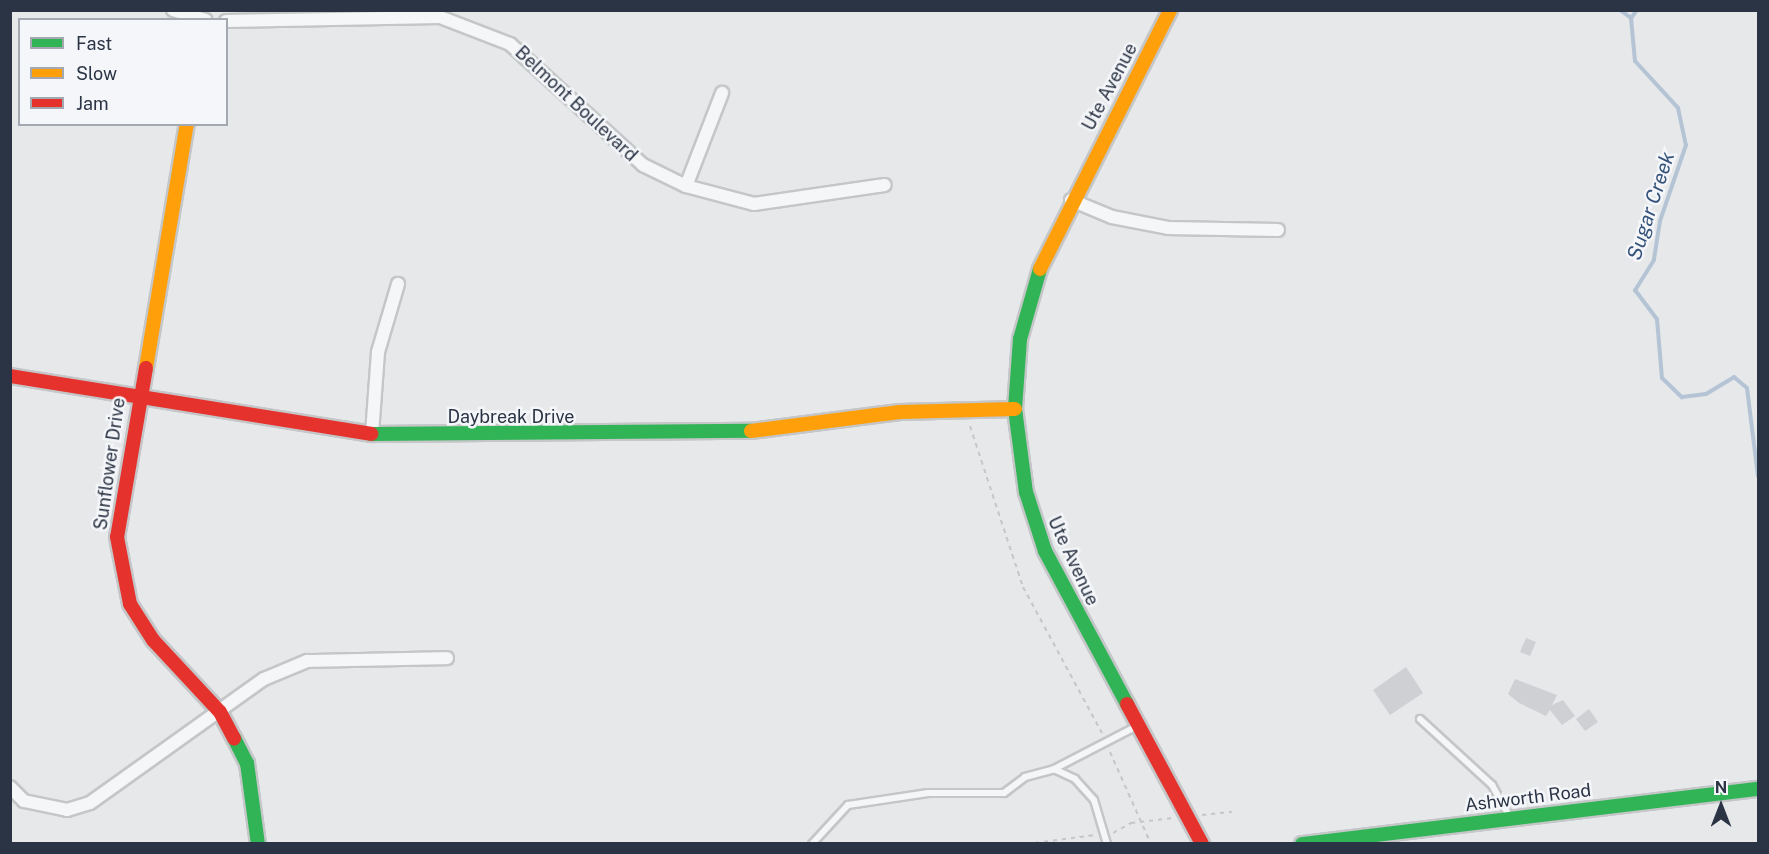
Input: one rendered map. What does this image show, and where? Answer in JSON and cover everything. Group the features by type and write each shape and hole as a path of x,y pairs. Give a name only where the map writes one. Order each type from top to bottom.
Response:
{"street":[{"path":"173,10 199,18"},
{"name":"Ute Avenue","path":"1170,10 1071,200 1027,309 1015,409 1026,492 1045,551 1137,726 1202,843"},
{"name":"Belmont Boulevard","path":"228,21 405,14 440,17 478,28 542,67 643,165 686,186 754,204 885,185"},
{"path":"686,186 722,93"},
{"name":"Sunflower Drive","path":"187,126 137,398 118,528 121,571 130,604 153,640 220,712 247,763 258,843"},
{"path":"1071,200 1112,217 1168,228 1278,230"},
{"path":"372,434 378,352 398,284"},
{"name":"Daybreak Drive","path":"10,376 372,434 739,432 839,418 1015,409"},
{"path":"10,787 18,798 46,809 90,803 264,679 307,661 447,658"},
{"name":"Ashworth Road","path":"1302,843 1758,789"}],"lane":[{"path":"1420,719 1492,785 1510,819"},
{"path":"812,843 848,804 928,793 1004,793 1025,777 1054,769 1137,726"},
{"path":"1054,769 1086,790 1100,810 1107,843"}],"path":[{"path":"970,410 975,455 1023,587 1106,743 1151,843"},
{"path":"1026,843 1105,834 1140,821 1232,812"}],"building":[{"path":"1526,638 1536,642 1530,656 1520,652"},
{"path":"1406,667 1423,693 1390,715 1373,690"},
{"path":"1515,679 1557,695 1552,705 1563,700 1575,716 1562,725 1550,710 1546,716 1519,703 1508,694"},
{"path":"1589,709 1598,722 1585,731 1576,719"}],"waterway":[{"name":"Sugar Creek","path":"1620,10 1631,18 1635,61 1678,108 1686,145 1660,221 1654,260 1635,290 1657,319 1662,378 1682,397 1706,394 1734,377 1747,388 1758,476"},
{"path":"1631,18 1637,10"}],"traffic: fast":[{"path":"1040,269 1020,339 1015,409 1026,492 1045,551 1127,704"},
{"path":"371,434 751,431"},
{"path":"234,738 247,763 258,844"},
{"path":"1302,844 1758,789"}],"traffic: slow":[{"path":"1040,269 1170,10"},
{"path":"146,368 187,126"},
{"path":"751,431 900,412 1015,409"}],"traffic: jam":[{"path":"146,368 117,537 130,604 153,640 220,712 234,738"},
{"path":"10,376 371,434"},
{"path":"1127,704 1202,844"}]}
